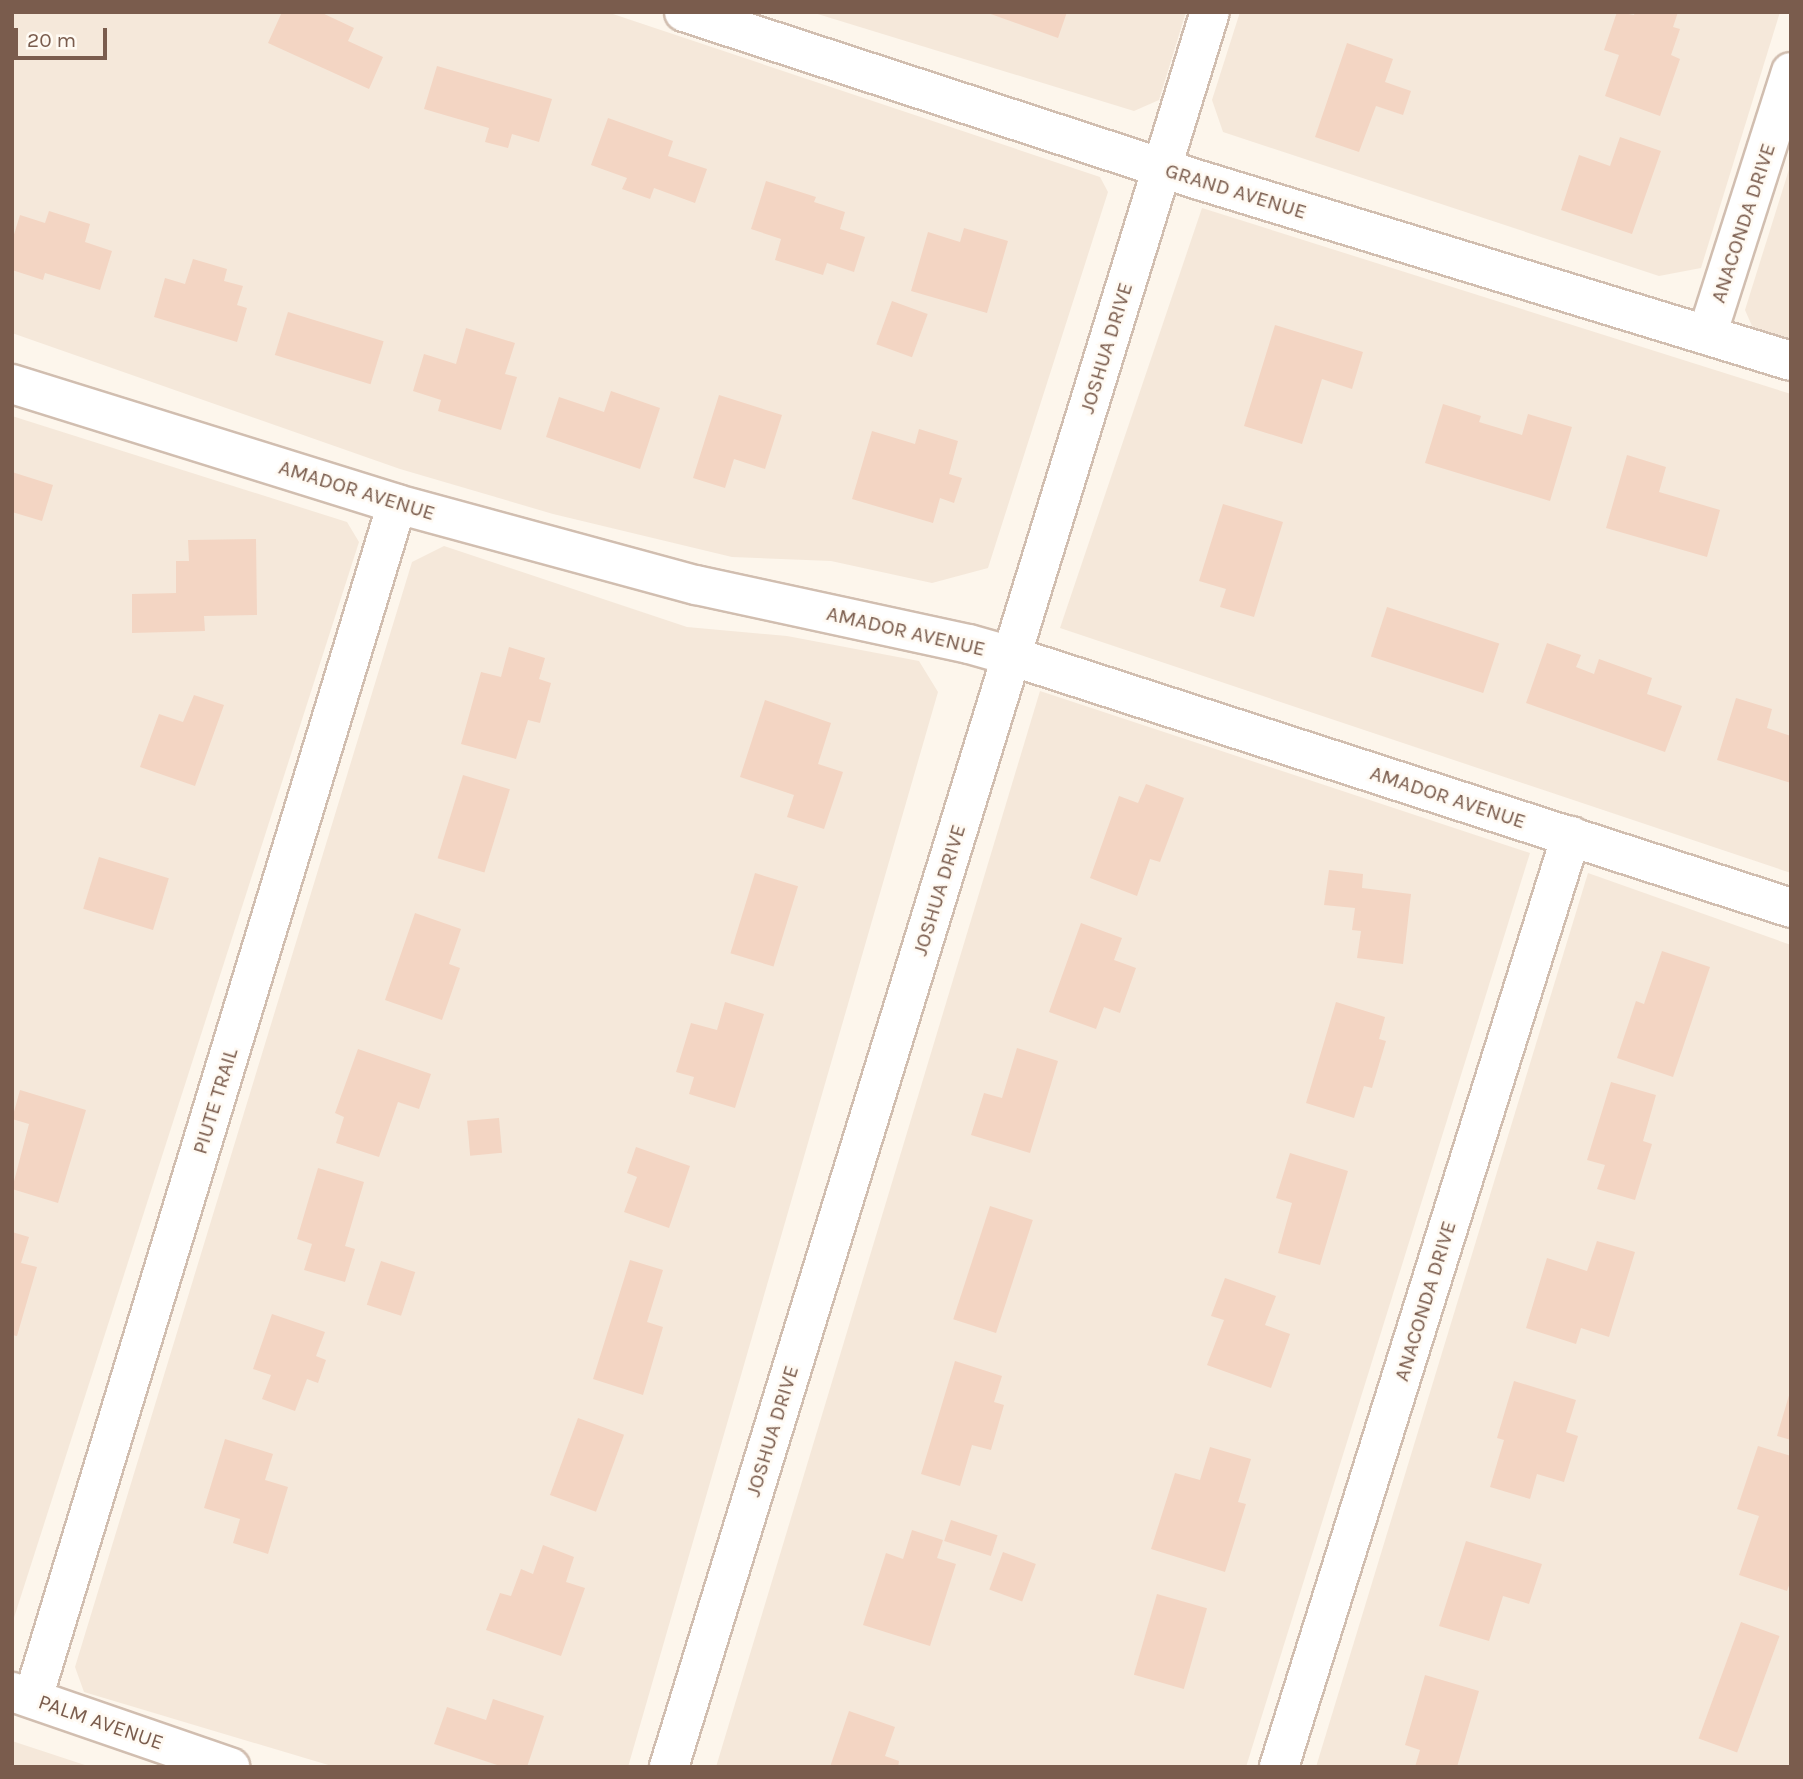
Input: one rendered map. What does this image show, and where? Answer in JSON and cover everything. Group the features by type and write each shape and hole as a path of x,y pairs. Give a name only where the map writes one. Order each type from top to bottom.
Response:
{"street":[{"name":"GRAND AVENUE","path":"684,12 1162,167 1791,361"},
{"name":"JOSHUA DRIVE","path":"669,1767 1210,12"},
{"name":"ANACONDA DRIVE","path":"1707,335 1791,72"},
{"name":"AMADOR AVENUE","path":"12,384 397,504 696,585 969,644 1011,656 1791,908"},
{"name":"PIUTE TRAIL","path":"22,1695 397,504"},
{"name":"ANACONDA DRIVE","path":"1279,1767 1571,836"},
{"name":"PALM AVENUE","path":"22,1695 230,1767"}],"shaded area":[{"path":"12,12 607,12 1100,177 1108,192 988,568 932,583 831,561 732,557 553,514 400,469 12,333"},
{"path":"811,12 1186,12 1159,100 1134,111"},
{"path":"1240,12 1780,12 1701,268 1659,276 1223,132 1212,100"},
{"path":"1791,163 1791,346 1756,335 1745,310"},
{"path":"1202,208 1791,394 1791,873 1060,628"},
{"path":"12,416 347,522 359,542 12,1624"},
{"path":"444,546 687,627 787,636 919,661 938,692 628,1767 335,1767 84,1692 75,1667 412,562"},
{"path":"1040,691 1530,853 1246,1767 716,1767"},
{"path":"1588,873 1791,945 1791,1767 1316,1767"},
{"path":"12,1741 91,1767 12,1767"}],"building":[{"path":"282,12 320,12 354,28 348,41 383,57 369,89 268,43"},
{"path":"985,12 1067,12 1058,38"},
{"path":"1617,12 1634,15 1635,12 1678,12 1673,27 1680,29 1671,55 1680,59 1660,116 1605,96 1619,55 1604,50"},
{"path":"1347,43 1393,59 1385,82 1411,91 1403,115 1376,106 1359,152 1315,137"},
{"path":"437,66 552,99 539,142 512,134 508,148 485,142 489,128 424,109"},
{"path":"608,118 673,141 668,156 707,169 695,203 654,188 650,199 622,189 627,178 591,165"},
{"path":"1620,137 1661,151 1632,234 1561,210 1579,155 1610,166"},
{"path":"766,181 816,197 814,202 845,212 840,229 865,237 854,272 827,263 823,275 775,260 781,239 751,229"},
{"path":"49,211 90,224 85,242 112,251 100,290 45,273 43,280 12,270 12,241 20,215 45,223"},
{"path":"964,228 1008,241 987,313 911,291 928,232 960,242"},
{"path":"193,259 227,269 224,281 243,286 237,305 247,308 237,342 154,317 165,278 185,284"},
{"path":"892,301 928,314 912,357 876,344"},
{"path":"288,312 384,341 370,384 275,355"},
{"path":"1275,325 1363,352 1352,389 1322,379 1302,444 1244,426"},
{"path":"466,328 515,343 505,374 517,377 501,430 438,411 441,400 413,391 424,354 456,364"},
{"path":"611,391 660,408 640,469 546,437 559,397 604,412"},
{"path":"719,395 782,415 765,469 734,459 725,488 693,478"},
{"path":"1443,404 1481,416 1479,422 1522,435 1528,414 1572,427 1550,501 1425,463"},
{"path":"919,429 958,441 949,474 962,478 954,503 940,498 933,523 852,499 872,431 915,444"},
{"path":"1627,455 1666,467 1659,492 1720,510 1707,557 1606,528"},
{"path":"12,472 53,485 42,521 12,512"},
{"path":"1223,504 1283,522 1254,617 1220,607 1226,589 1199,581"},
{"path":"256,539 257,615 204,616 205,631 132,633 132,594 176,593 176,561 189,561 188,540"},
{"path":"1387,607 1499,643 1483,693 1371,656"},
{"path":"1547,643 1581,655 1576,667 1594,674 1599,659 1652,678 1647,694 1682,706 1665,752 1526,703"},
{"path":"509,647 545,658 539,679 551,683 540,723 528,720 516,759 461,744 481,672 501,677"},
{"path":"194,695 224,705 195,786 140,767 159,714 183,722"},
{"path":"1736,698 1772,709 1767,728 1791,736 1791,783 1717,760"},
{"path":"765,700 831,723 818,764 843,772 824,829 787,817 794,795 740,777"},
{"path":"463,775 510,789 484,873 438,858"},
{"path":"1146,784 1184,798 1160,862 1150,859 1137,896 1090,878 1119,796 1138,803"},
{"path":"99,857 169,878 153,930 83,909"},
{"path":"1329,870 1363,874 1362,888 1411,894 1403,964 1357,958 1361,931 1352,930 1355,908 1324,905"},
{"path":"755,873 798,886 773,966 730,953"},
{"path":"415,913 461,929 449,964 460,968 442,1020 385,1000"},
{"path":"1081,923 1122,938 1114,960 1136,968 1120,1013 1104,1007 1096,1029 1049,1012"},
{"path":"1662,951 1710,967 1673,1077 1617,1058 1636,1001 1644,1004"},
{"path":"725,1002 764,1014 735,1108 689,1094 694,1077 676,1072 691,1023 717,1030"},
{"path":"1336,1002 1385,1017 1379,1039 1386,1041 1372,1088 1364,1086 1354,1118 1306,1103"},
{"path":"1017,1048 1058,1061 1030,1153 971,1135 984,1093 1002,1098"},
{"path":"358,1049 431,1074 419,1109 398,1102 379,1157 336,1143 344,1117 335,1113"},
{"path":"1611,1082 1656,1095 1643,1141 1652,1144 1635,1200 1597,1189 1605,1165 1587,1160"},
{"path":"20,1090 86,1110 58,1203 12,1189 29,1124 12,1119"},
{"path":"499,1118 502,1153 470,1156 467,1121"},
{"path":"636,1147 690,1166 669,1228 624,1212 637,1177 627,1173"},
{"path":"1290,1153 1348,1171 1320,1265 1278,1253 1292,1203 1276,1198"},
{"path":"318,1168 364,1182 345,1246 355,1249 345,1282 304,1270 312,1244 297,1239"},
{"path":"990,1206 1033,1220 996,1333 953,1319"},
{"path":"12,1232 29,1237 21,1263 37,1267 17,1336 12,1335"},
{"path":"1597,1241 1635,1252 1609,1337 1581,1328 1576,1344 1526,1328 1547,1258 1587,1271"},
{"path":"630,1260 663,1270 647,1322 663,1327 643,1395 593,1379"},
{"path":"381,1261 415,1272 401,1316 367,1305"},
{"path":"1225,1278 1276,1296 1265,1325 1290,1334 1271,1388 1207,1365 1224,1320 1211,1316"},
{"path":"272,1314 325,1332 316,1356 326,1360 318,1383 307,1379 295,1411 262,1399 271,1375 253,1369"},
{"path":"955,1361 1002,1376 994,1402 1004,1405 991,1450 972,1445 960,1486 921,1474"},
{"path":"1514,1381 1576,1400 1566,1432 1578,1436 1564,1482 1537,1474 1530,1499 1490,1487 1504,1440 1497,1438"},
{"path":"1791,1392 1791,1440 1777,1436"},
{"path":"578,1418 624,1435 596,1512 550,1495"},
{"path":"225,1439 273,1454 265,1480 288,1487 268,1554 233,1543 240,1519 204,1508"},
{"path":"1758,1446 1791,1456 1791,1580 1787,1591 1739,1575 1759,1516 1737,1509"},
{"path":"1210,1447 1251,1459 1238,1502 1246,1504 1225,1572 1151,1549 1175,1473 1200,1480"},
{"path":"951,1520 998,1535 991,1556 944,1541"},
{"path":"912,1530 943,1540 937,1558 956,1564 930,1646 863,1625 886,1553 903,1559"},
{"path":"1466,1541 1542,1564 1529,1604 1503,1596 1489,1641 1439,1626"},
{"path":"543,1545 574,1557 566,1582 585,1588 561,1656 486,1630 500,1593 511,1596 521,1569 533,1574"},
{"path":"1003,1552 1036,1564 1022,1602 989,1590"},
{"path":"1157,1594 1207,1608 1184,1689 1134,1675"},
{"path":"1741,1622 1780,1636 1737,1753 1699,1739"},
{"path":"1425,1675 1479,1691 1457,1767 1415,1767 1420,1750 1405,1745"},
{"path":"493,1699 544,1716 527,1767 503,1767 434,1744 447,1707 486,1720"},
{"path":"849,1711 895,1727 885,1756 899,1761 898,1767 830,1767"}]}
